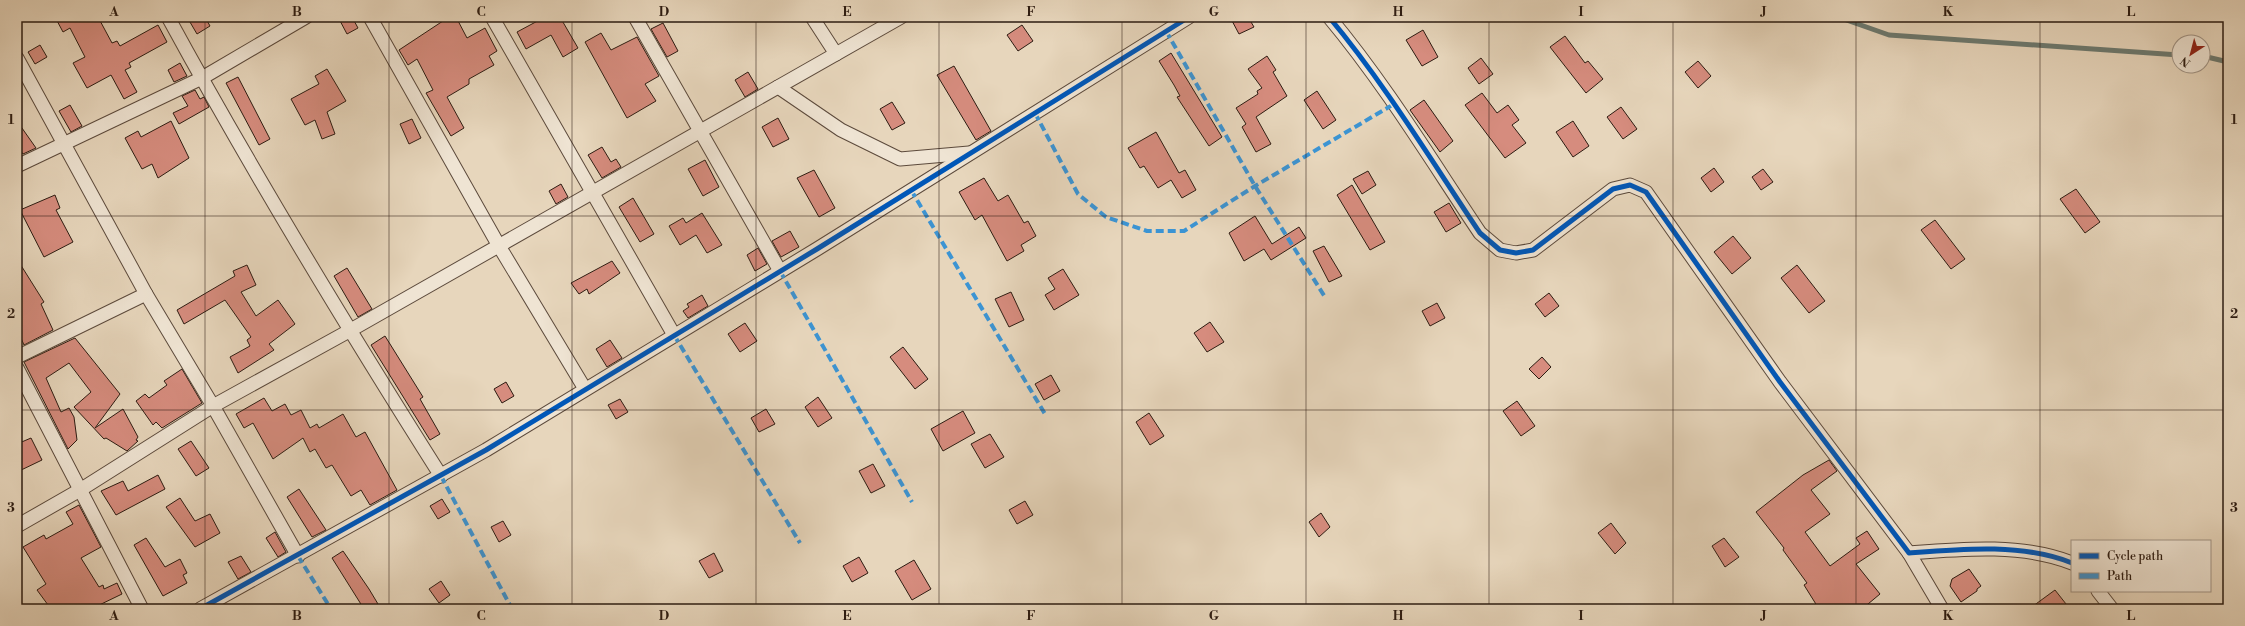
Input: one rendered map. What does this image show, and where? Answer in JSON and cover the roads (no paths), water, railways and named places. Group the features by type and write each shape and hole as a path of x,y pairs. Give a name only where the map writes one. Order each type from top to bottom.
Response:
{"street":[{"path":"168,17 349,331 441,476"},
{"path":"17,166 202,78 306,17"},
{"path":"370,17 499,246 585,389"},
{"path":"492,17 591,194 674,335"},
{"path":"635,17 780,271"},
{"path":"812,17 836,54"},
{"path":"17,526 80,490 213,406 349,331 901,17"},
{"path":"200,609 441,476 780,271 1189,17"},
{"path":"1329,17 1348,40 1394,104 1480,233 1500,250 1516,253 1533,250 1613,189 1630,185 1646,192 1780,382 1909,553 1942,609"},
{"path":"17,58 146,294 213,406 298,556"},
{"path":"778,87 841,130 900,158 970,153"},
{"path":"17,357 146,294"},
{"path":"17,368 142,609"},
{"path":"1909,553 1985,548 2051,556 2071,563"},
{"path":"2099,592 2112,609"}],"waterway":[{"path":"1838,17 1889,35 2171,54"},
{"path":"2211,58 2228,62"}]}
